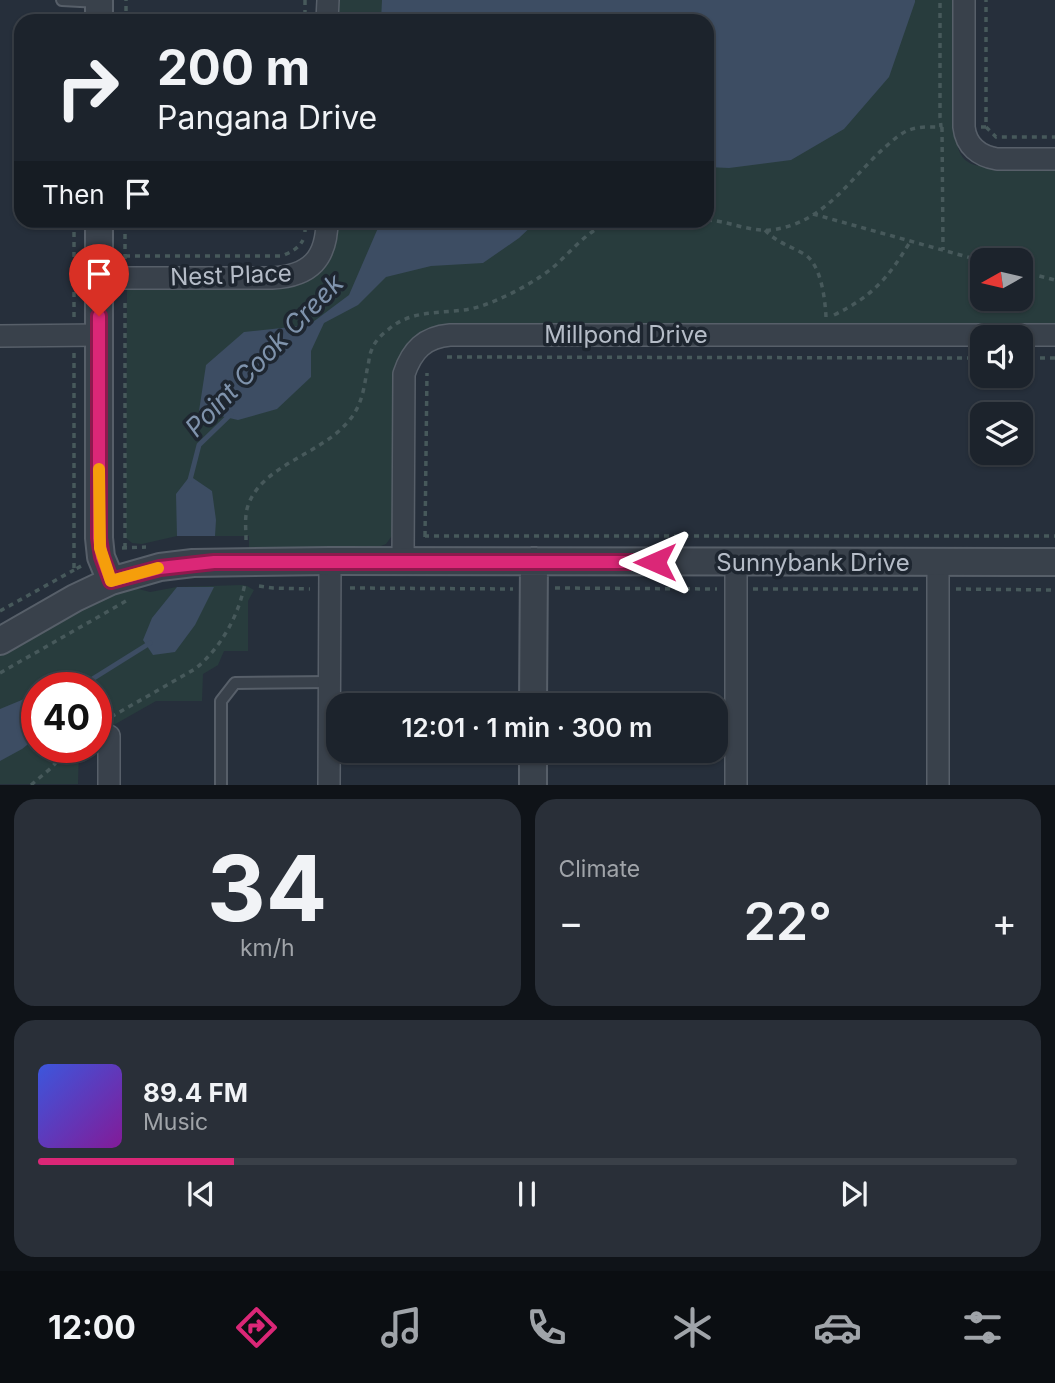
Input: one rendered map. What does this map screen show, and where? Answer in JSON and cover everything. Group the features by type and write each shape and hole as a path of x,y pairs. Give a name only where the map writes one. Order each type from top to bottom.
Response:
{"street":[{"path":"964,0 964,127 969,144 982,155 997,159 1055,159"},
{"path":"101,228 112,278 99,335 99,538 102,557 111,581"},
{"name":"Nest Place","path":"112,278 291,276 315,263 326,242 327,228"},
{"name":"Millpond Drive","path":"403,561 404,374 414,352 433,337 450,334 1055,335"},
{"path":"0,336 99,335"},
{"path":"329,785 330,561"},
{"path":"533,693 534,561"},
{"name":"Sunnybank Drive","path":"0,641 75,598 111,581 160,568 193,563 534,561 736,576 938,562 1055,562"},
{"path":"937,785 938,562"},
{"path":"736,576 736,785"},
{"path":"109,763 109,785"},
{"path":"533,763 533,785"}],"lane":[{"path":"62,0 99,8"},
{"path":"221,785 221,701 235,683 329,682"}],"path":[{"path":"940,0 943,250"},
{"path":"714,221 765,230 796,223 826,207 880,152 908,130 941,127"},
{"path":"986,127 996,137 1055,137"},
{"path":"813,214 970,258"},
{"path":"125,228 125,256 112,278 125,548"},
{"path":"125,256 282,256 299,246 303,240 304,228"},
{"path":"765,230 773,238 810,258 820,278 826,320 873,291 894,268 910,242"},
{"path":"1033,274 1055,280"},
{"path":"439,358 970,358"},
{"path":"1033,358 1055,358"},
{"path":"425,536 426,377 431,365"},
{"path":"0,611 74,570"},
{"path":"235,582 273,588 533,588 736,576 938,589 1055,590"},
{"path":"112,724 204,662 232,621 245,582"},
{"path":"0,673 131,598"},
{"path":"32,785 56,763"}],"green space":[{"path":"335,0 957,0 957,141 961,155 971,164 981,166 1055,167 1055,327 970,325 970,328 416,337 403,351 394,533 386,544 373,549 249,550 249,536 177,536 142,544 132,543 126,538 127,287 284,286 330,228 714,228 714,14 335,14"},
{"path":"242,585 254,590 248,601 248,651 224,651 218,665 203,674 202,701 156,701 112,726 112,672 21,672 21,763 79,763 78,784 0,784 0,655 87,606 131,587 150,592 177,587"}],"water":[{"path":"382,0 915,0 889,77 844,129 791,160 729,168 714,167 714,14 381,14"},
{"path":"378,228 530,228 483,263 431,266 386,277 358,305 324,323 311,351 311,377 277,409 238,420 199,411 206,365 244,332 309,325 349,295"},
{"path":"190,476 212,491 215,536 177,536 176,494"},
{"path":"177,587 214,587 195,625 175,652 153,655 143,640 152,618"},
{"path":"21,700 21,750 0,761 0,709"}],"waterway":[{"name":"Point Cook Creek","path":"190,480 199,445 231,414"},
{"name":"Point Cook Creek","path":"104,672 150,643"}],"slow traffic":[{"path":"99,469 100,548 111,581 158,568"}],"route":[{"path":"99,316 99,538 102,557 111,581 138,572 214,562 655,562"}]}
